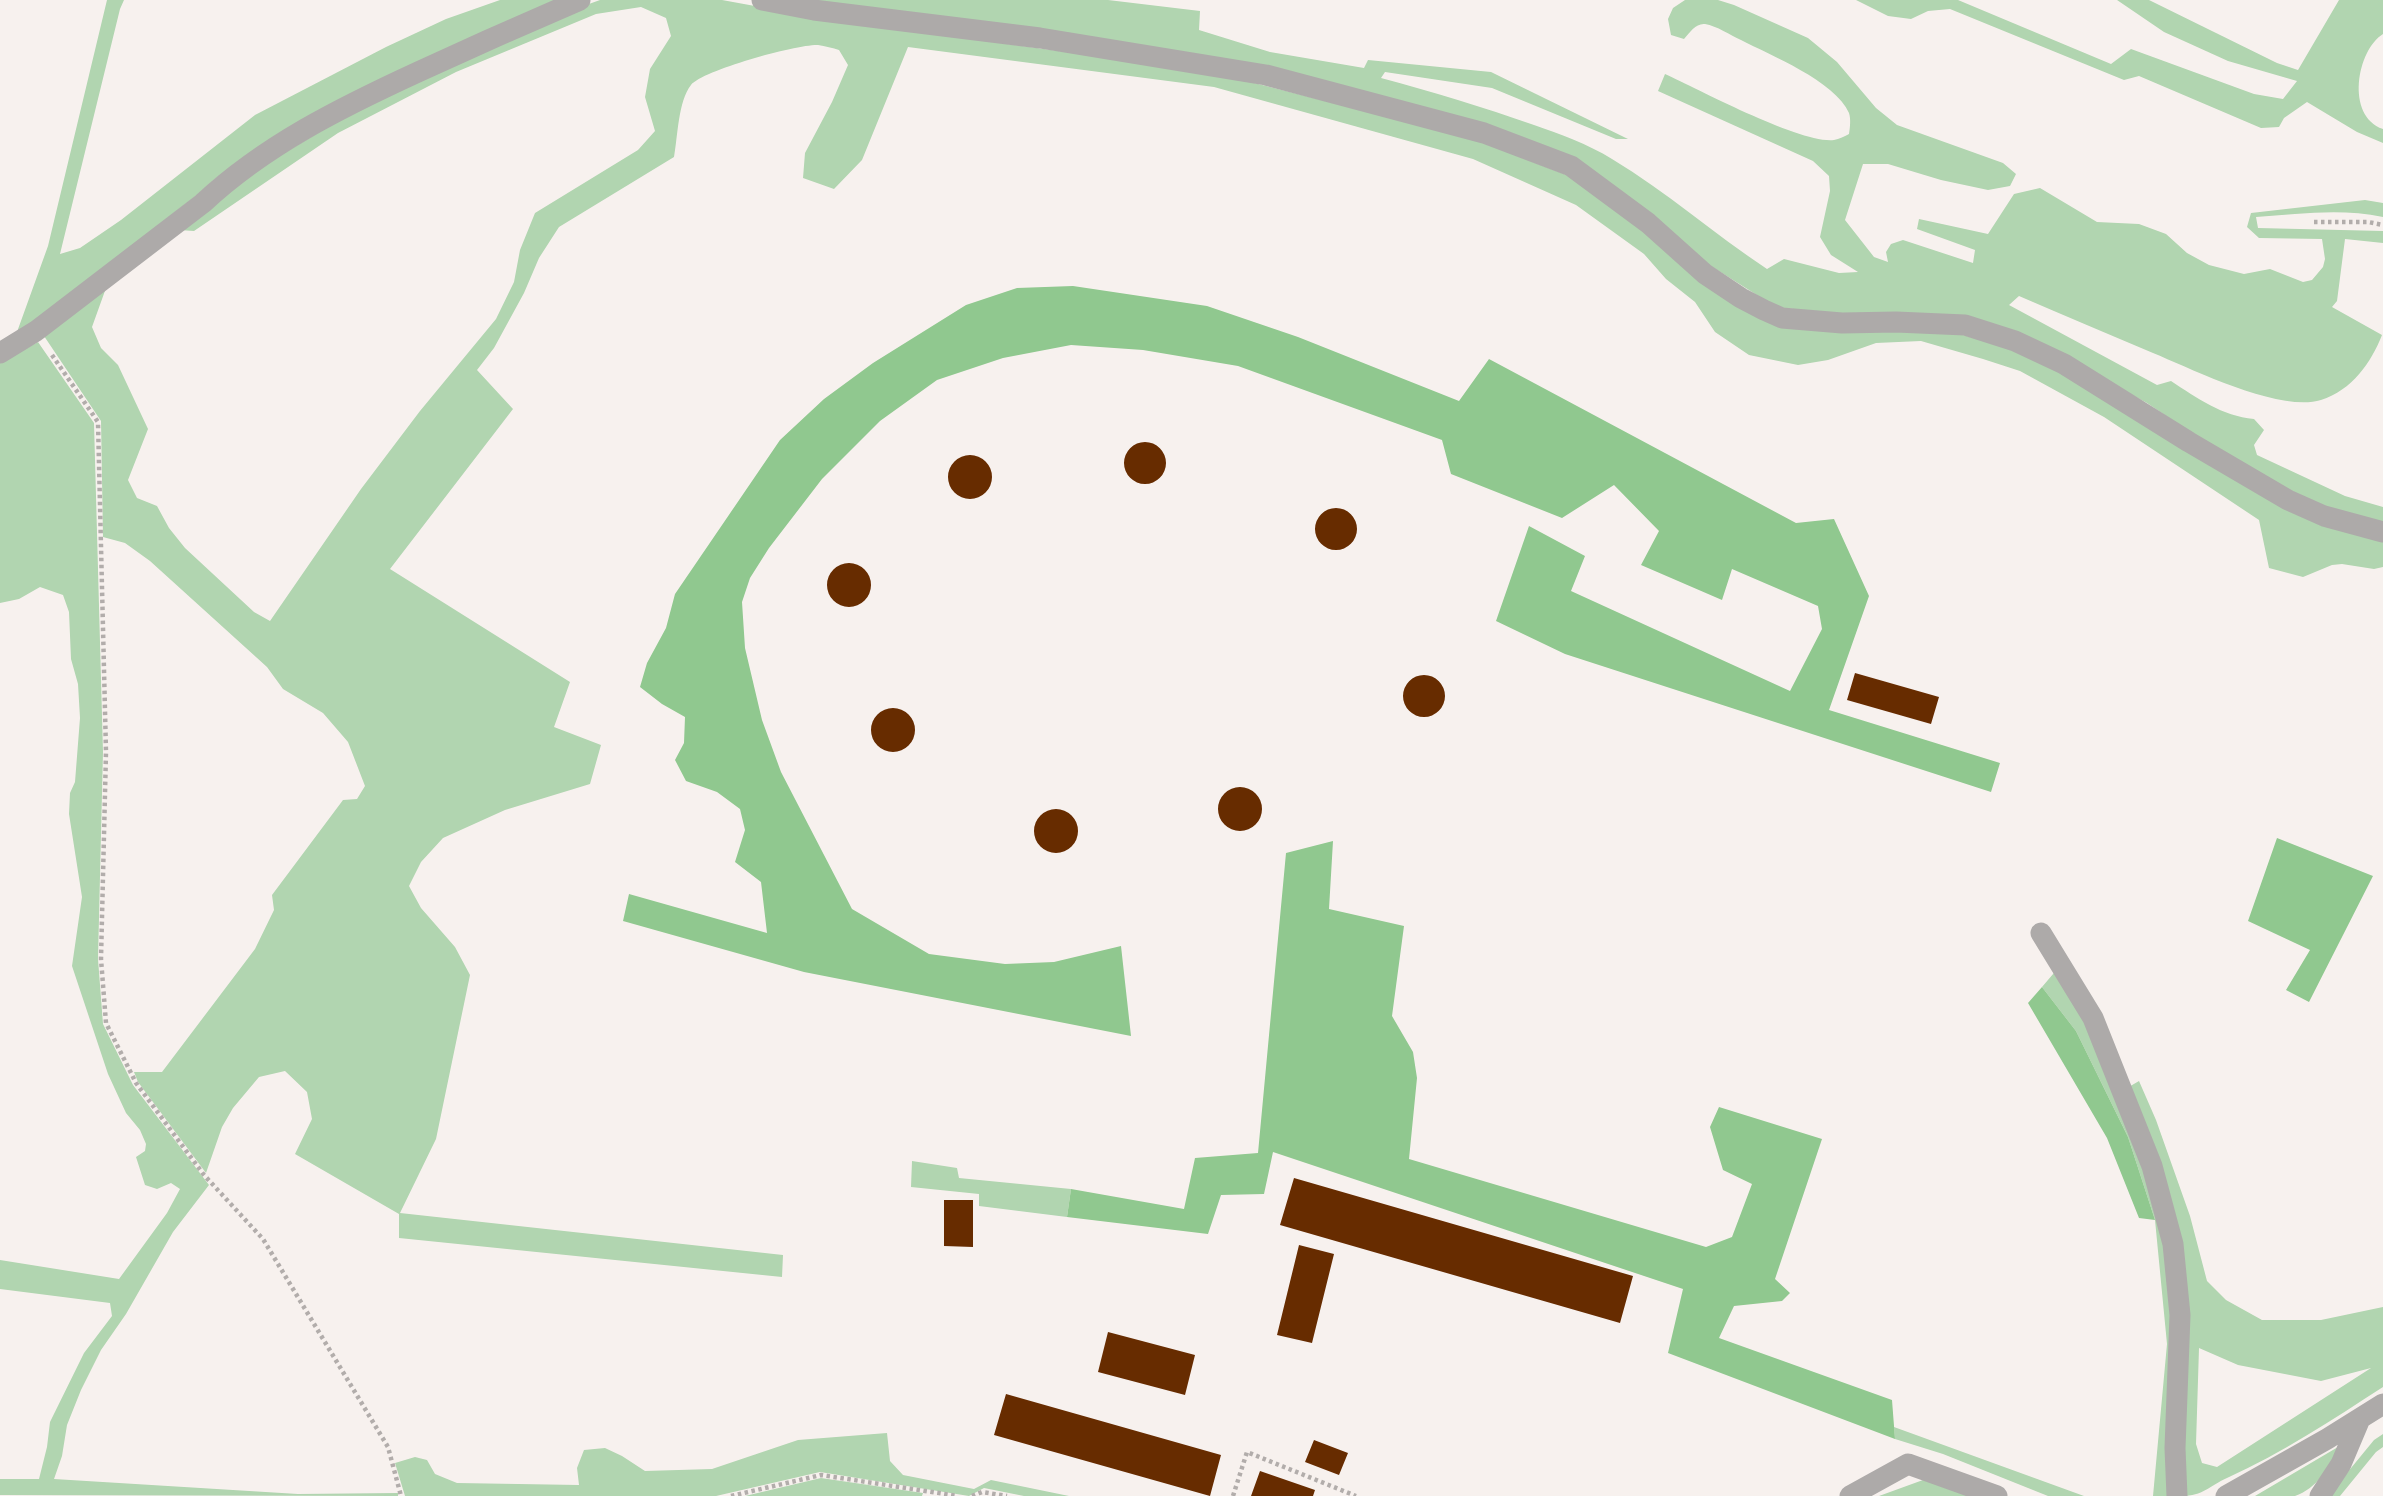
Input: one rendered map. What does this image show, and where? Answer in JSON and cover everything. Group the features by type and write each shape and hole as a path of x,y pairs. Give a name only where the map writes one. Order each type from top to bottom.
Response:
{"street":[{"path":"0,353 36,331 203,203 222,185 282,142 387,87 580,0"},
{"path":"762,0 814,10 1040,38 1266,75 1484,134 1571,166 1648,223 1705,274 1741,298 1782,318 1842,323 1965,325 2015,341 2064,364 2288,500 2324,516 2383,533"},
{"path":"2041,933 2093,1018 2152,1166 2173,1244 2180,1315 2175,1448 2177,1496"},
{"path":"2226,1496 2383,1404"},
{"path":"2320,1496 2341,1464 2360,1419"},
{"path":"1850,1496 1908,1464 1997,1496"}],"path":[{"path":"2315,222 2368,222 2383,225"},
{"path":"36,331 98,422 106,752 101,959 106,1023 136,1083 204,1175 263,1239 278,1262 387,1447 401,1496"},
{"path":"1233,1496 1247,1452 1356,1496"},
{"path":"731,1496 821,1475 958,1496"},
{"path":"972,1496 982,1492 1007,1496"}],"green space":[{"path":"107,0 124,0 60,254 80,248 121,220 255,115 386,47 446,19 500,0 557,0 278,134 216,178 31,324 17,332 48,246"},
{"path":"600,0 722,0 826,19 1211,72 1471,138 1569,176 1600,197 1731,301 1946,330 2022,352 2383,539 2383,567 2374,569 2332,565 2303,577 2269,568 2259,520 2104,417 2020,371 1921,341 1876,343 1828,360 1798,365 1749,355 1715,332 1695,302 1666,279 1644,254 1576,205 1473,159 1214,87 908,47 862,160 834,189 803,178 805,153 848,65 839,50 818,45 807,46 731,65 691,85 683,100 674,157 559,227 539,258 524,293 494,348 477,370 513,409 390,569 570,682 554,727 601,745 590,784 505,810 443,838 421,862 409,886 421,908 455,947 470,975 436,1139 400,1213 783,1255 782,1277 399,1238 399,1214 295,1154 312,1119 307,1092 285,1071 259,1077 233,1108 222,1127 206,1173 138,1082 134,1072 162,1072 255,949 274,910 272,895 343,800 357,799 365,786 348,742 323,713 283,689 267,667 150,561 125,543 103,537 101,421 44,336 106,288 92,327 101,348 118,365 148,429 128,480 137,498 157,506 169,528 185,548 254,612 270,621 361,489 420,411 496,319 514,282 520,250 535,213 638,150 655,131 645,97 650,69 671,36 666,18 641,7 596,14 456,72 338,133 194,231 179,230 234,183 363,106"},
{"path":"811,0 1108,0 1200,11 1199,30 1270,52 1364,68 1368,60 1491,72 1628,139 1616,139 1492,88 1385,72 1381,78 1496,112 1593,149 1652,185 1767,269 1784,259 1839,273 1858,272 1831,255 1820,237 1830,191 1829,176 1813,161 1658,91 1665,74 1775,125 1819,139 1834,140 1849,134 1849,113 1842,101 1816,80 1784,61 1710,25 1702,24 1693,28 1684,39 1671,35 1668,19 1673,8 1685,0 1718,0 1808,38 1837,62 1876,108 1897,125 2003,163 2016,174 2010,186 1988,190 1941,180 1888,164 1863,164 1845,220 1874,257 1888,262 1886,252 1891,244 1903,240 1973,263 1975,250 1917,229 1919,219 1988,234 2014,194 2040,188 2097,222 2139,224 2166,234 2187,253 2209,265 2244,274 2270,269 2303,282 2312,280 2323,267 2325,259 2322,239 2259,238 2247,227 2251,213 2365,200 2383,203 2383,217 2336,212 2256,217 2258,228 2383,231 2383,243 2345,239 2337,301 2332,307 2382,335 2359,374 2342,390 2321,400 2304,402 2260,395 2212,378 2019,296 2009,305 2157,385 2171,381 2221,410 2254,419 2264,430 2254,445 2257,455 2345,496 2383,507 2383,523 2328,508 2292,491 2193,434 2147,403 2018,333 1784,308 1768,302 1487,125"},
{"path":"1856,0 1958,0 2111,64 2131,49 2254,94 2283,99 2297,81 2228,61 2164,32 2117,0 2149,0 2277,63 2298,70 2339,0 2383,0 2383,34 2367,54 2359,83 2359,97 2363,111 2371,122 2383,129 2383,143 2357,132 2307,102 2284,118 2279,127 2261,128 2139,76 2124,80 1950,9 1928,11 1911,19 1888,16"},
{"path":"1073,286 1207,306 1298,337 1459,401 1489,359 1796,523 1834,519 1869,596 1829,710 2000,763 1991,792 1565,654 1496,621 1529,526 1585,556 1571,591 1790,691 1822,629 1818,606 1732,569 1722,600 1641,565 1659,531 1614,485 1562,518 1451,474 1442,440 1238,366 1143,350 1071,345 1003,358 937,380 880,421 822,479 769,548 750,578 742,602 745,648 762,720 781,772 852,909 929,954 1005,964 1054,962 1121,946 1131,1036 804,972 623,921 629,894 767,933 761,882 735,862 745,830 740,809 717,792 686,781 675,760 684,743 685,717 640,687 647,663 666,628 675,594 780,440 824,399 873,363 966,305 1017,288"},
{"path":"38,342 94,423 103,752 98,959 103,1024 133,1085 209,1185 173,1232 126,1314 101,1350 67,1425 62,1456 54,1479 298,1494 398,1493 398,1496 0,1495 0,1479 39,1479 50,1422 84,1353 112,1316 110,1303 0,1289 0,1260 119,1279 167,1213 180,1189 171,1183 157,1189 145,1185 136,1157 145,1151 146,1144 140,1130 126,1113 108,1074 72,966 82,897 69,814 70,793 75,782 80,718 78,684 71,659 69,612 63,595 40,587 19,599 0,603 0,363"},
{"path":"2277,838 2373,876 2309,1002 2286,990 2310,950 2248,921"},
{"path":"1333,841 1329,909 1404,926 1392,1016 1413,1052 1417,1078 1409,1159 1706,1247 1732,1237 1752,1184 1723,1170 1710,1127 1719,1107 1822,1139 1775,1279 1790,1293 1782,1301 1734,1306 1719,1338 1892,1400 1895,1439 1668,1353 1683,1289 1273,1152 1264,1194 1221,1195 1208,1234 1067,1217 1071,1189 1184,1209 1195,1158 1258,1153 1286,853"},
{"path":"2059,967 2090,1020 2171,1244 2169,1496 2153,1496 2167,1344 2155,1220 2128,1137 2076,1031 2042,987"},
{"path":"2042,987 2076,1031 2128,1137 2155,1220 2139,1218 2107,1138 2028,1003"},
{"path":"2139,1081 2156,1120 2190,1216 2207,1281 2226,1300 2262,1320 2321,1320 2383,1307 2383,1387 2287,1447 2206,1490 2189,1496 2182,1496 2183,1312 2127,1088","holes":["2199,1348 2238,1365 2321,1381 2371,1368 2217,1467 2202,1463 2196,1444"]},
{"path":"912,1161 957,1168 959,1178 1071,1189 1067,1217 979,1206 979,1194 911,1187"},
{"path":"1894,1427 2084,1496 2048,1496 1943,1454 1895,1439"},
{"path":"887,1433 890,1461 903,1475 974,1489 991,1480 1069,1496 1024,1496 984,1488 969,1496 820,1472 716,1496 405,1496 395,1463 415,1457 427,1460 435,1474 457,1483 579,1485 577,1468 584,1450 605,1448 645,1471 712,1469 798,1440"},
{"path":"2383,1434 2383,1447 2340,1496 2326,1496 2374,1440"},
{"path":"2338,1447 2322,1476 2303,1493 2295,1496 2255,1496"},
{"path":"821,1478 923,1493 922,1496 745,1496"},
{"path":"1923,1480 1972,1496 1879,1496"}],"building":[{"path":"1145,442 1160,448 1166,463 1160,478 1145,484 1130,478 1124,463 1130,448"},
{"path":"970,455 985,462 992,477 985,492 970,499 955,492 948,477 955,462"},
{"path":"1336,508 1351,514 1357,529 1351,544 1336,550 1321,544 1315,529 1321,514"},
{"path":"849,563 864,570 871,585 864,600 849,607 834,600 827,585 834,570"},
{"path":"1855,673 1939,697 1931,724 1847,700"},
{"path":"1424,675 1439,681 1445,696 1439,711 1424,717 1409,711 1403,696 1409,681"},
{"path":"893,708 908,715 915,730 908,745 893,752 878,745 871,730 878,715"},
{"path":"1240,787 1255,794 1262,809 1255,824 1240,831 1225,824 1218,809 1225,794"},
{"path":"1056,809 1071,816 1078,831 1071,846 1056,853 1041,846 1034,831 1041,816"},
{"path":"1294,1178 1633,1276 1620,1323 1280,1225"},
{"path":"944,1200 973,1200 973,1247 944,1246"},
{"path":"1299,1245 1334,1254 1312,1343 1277,1335"},
{"path":"1108,1332 1195,1355 1185,1395 1098,1372"},
{"path":"1006,1394 1221,1455 1210,1496 994,1435"},
{"path":"1314,1440 1348,1453 1339,1475 1305,1462"},
{"path":"1260,1471 1315,1490 1313,1496 1251,1496"}]}
